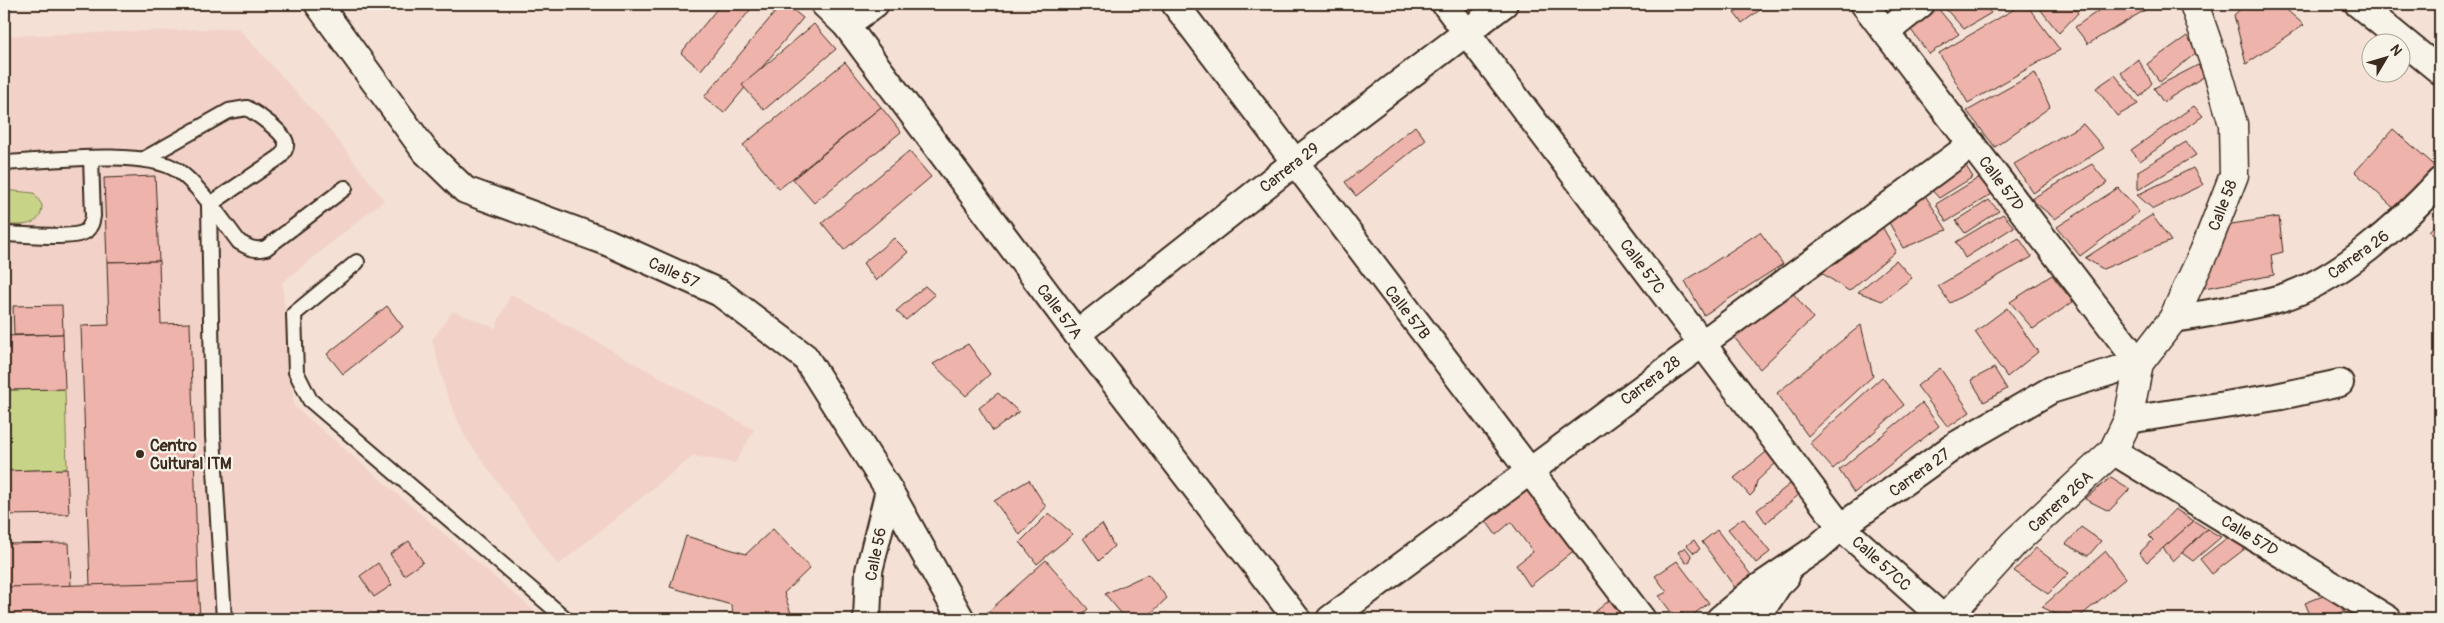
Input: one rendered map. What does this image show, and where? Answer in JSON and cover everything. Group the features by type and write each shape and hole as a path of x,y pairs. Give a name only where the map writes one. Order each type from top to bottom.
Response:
{"street":[{"name":"Calle 57","path":"318,4 425,151 465,190 607,242 720,293 805,357 889,490 961,619"},
{"name":"Calle 57A","path":"824,4 846,25 1077,334 1297,619"},
{"path":"846,25 875,4"},
{"name":"Calle 57B","path":"1175,4 1642,619"},
{"name":"Calle 57C","path":"1445,4 1841,527"},
{"name":"Carrera 29","path":"1077,334 1294,163 1504,4"},
{"name":"Calle 57D","path":"1864,4 2139,363"},
{"path":"1886,32 1920,4"},
{"name":"Calle 58","path":"2139,363 2172,319 2204,252 2234,175 2233,124 2220,79 2194,4"},
{"path":"2358,4 2440,71"},
{"name":"Carrera 28","path":"1330,619 1701,342 1972,144"},
{"name":"Carrera 26","path":"2172,319 2237,308 2283,297 2328,278 2407,217 2440,182"},
{"name":"Carrera 26A","path":"1944,619 2014,542 2113,451 2128,420 2139,363"},
{"name":"Carrera 27","path":"1720,619 1752,592 1817,548 1841,527 1956,444 2051,390 2139,363"},
{"path":"2128,420 2276,397 2340,383"},
{"name":"Calle 57D","path":"2113,451 2388,619"},
{"name":"Calle 56","path":"867,619 869,571 889,490"},
{"name":"Calle 57CC","path":"1841,527 1944,619"},
{"path":"1756,619 1778,585 1817,548"}],"lane":[{"path":"144,159 229,111 247,108 256,113 283,136 287,144 284,152 280,157 210,205"},
{"path":"4,234 70,235 86,231 91,224 93,216 91,159"},
{"path":"4,163 91,159 144,159 164,163 178,171 210,205 239,242 248,248 258,250 266,248 345,188"},
{"path":"210,205 213,436 224,619"},
{"path":"357,262 294,314 296,372 310,400 566,619"}],"shaded area":[{"path":"238,28 326,125 384,200 282,283 294,406 544,619 4,619 4,36"},
{"path":"511,294 754,430 735,463 693,456 558,565 465,437 446,392 432,340 453,311 495,328"}],"green space":[{"path":"4,190 34,193 42,205 38,218 29,224 4,225"},
{"path":"65,389 67,469 4,471 4,390"}],"building":[{"path":"721,4 755,4 701,70 681,53"},
{"path":"782,4 786,4 803,18 724,113 704,97"},
{"path":"1746,4 1768,4 1742,23 1734,13"},
{"path":"1941,4 1983,4 1991,13 1964,29"},
{"path":"2026,4 2060,50 1968,103 1939,53"},
{"path":"2036,4 2071,4 2078,13 2059,33"},
{"path":"2108,4 2155,4 2088,44 2075,27"},
{"path":"2246,4 2280,4 2304,25 2246,64 2234,15"},
{"path":"1936,6 1959,34 1929,54 1908,26"},
{"path":"814,24 836,49 764,110 742,85"},
{"path":"2187,36 2197,52 2160,82 2147,64"},
{"path":"2138,59 2152,83 2140,97 2121,73"},
{"path":"845,62 881,107 779,189 743,145"},
{"path":"2198,65 2205,76 2163,102 2154,88"},
{"path":"2035,73 2050,107 1995,147 1967,111"},
{"path":"2115,75 2138,104 2117,116 2096,88"},
{"path":"2194,106 2203,116 2140,161 2131,150"},
{"path":"881,107 901,132 814,203 793,179"},
{"path":"2083,124 2104,148 2033,193 2014,164"},
{"path":"1415,126 1426,140 1356,196 1345,182"},
{"path":"2393,129 2440,170 2401,215 2355,172"},
{"path":"2186,142 2196,155 2138,190 2138,171"},
{"path":"909,151 931,177 844,250 822,223"},
{"path":"1960,157 1973,177 1939,198 1927,185"},
{"path":"2092,164 2107,183 2055,219 2031,199"},
{"path":"2193,168 2203,185 2153,209 2137,195"},
{"path":"155,176 159,261 107,262 104,178"},
{"path":"1980,177 1992,194 1946,222 1936,204"},
{"path":"2118,188 2139,212 2080,256 2057,227"},
{"path":"1921,189 1947,230 1903,248 1885,215"},
{"path":"1989,200 1999,211 1965,233 1956,221"},
{"path":"2003,214 2014,227 1965,258 1956,242"},
{"path":"2152,215 2171,241 2103,269 2085,258"},
{"path":"2279,217 2283,252 2271,255 2274,275 2199,289 2231,224"},
{"path":"2440,220 2440,242 2429,231"},
{"path":"1879,221 1896,251 1849,291 1814,268"},
{"path":"1760,232 1783,264 1704,315 1685,281"},
{"path":"894,238 908,252 876,281 863,263"},
{"path":"2019,238 2032,257 1950,303 1938,286"},
{"path":"1896,260 1912,278 1882,301 1858,292"},
{"name":"Centro Cultural ITM","path":"159,261 161,324 190,323 198,582 90,586 81,326 109,325 107,262"},
{"path":"2052,275 2073,302 2033,329 2010,302"},
{"path":"925,286 935,295 906,320 896,311"},
{"path":"1788,287 1813,318 1760,369 1733,336"},
{"path":"62,305 63,334 14,335 13,306"},
{"path":"387,306 403,327 343,374 327,354"},
{"path":"2007,308 2038,352 2007,377 1975,332"},
{"path":"1861,325 1873,376 1808,436 1777,393"},
{"path":"63,334 65,389 4,390 4,336"},
{"path":"968,344 990,374 966,396 933,364"},
{"path":"1940,368 1970,412 1948,427 1917,386"},
{"path":"1994,368 2007,389 1984,402 1971,380"},
{"path":"1882,377 1904,405 1833,469 1810,443"},
{"path":"998,393 1019,412 993,431 979,408"},
{"path":"1922,403 1939,426 1854,493 1839,470"},
{"path":"1770,449 1778,461 1757,481 1754,492 1750,496 1734,478"},
{"path":"67,469 69,514 4,515 4,471"},
{"path":"2111,477 2130,489 2109,511 2085,499"},
{"path":"1029,480 1046,507 1020,535 994,501"},
{"path":"1794,481 1802,492 1766,523 1757,510"},
{"path":"1529,483 1577,548 1530,586 1516,565 1533,552 1511,522 1496,535 1484,518"},
{"path":"2175,509 2194,521 2147,562 2139,553 2153,540 2149,536"},
{"path":"1049,513 1073,534 1037,564 1020,542"},
{"path":"1743,518 1770,552 1756,563 1728,529"},
{"path":"2194,521 2207,529 2173,561 2163,548"},
{"path":"1102,524 1114,546 1099,561 1083,538"},
{"path":"2081,527 2101,541 2088,556 2066,544"},
{"path":"773,529 810,568 784,593 793,619 735,619 731,605 670,587 686,536 746,554"},
{"path":"2207,529 2221,537 2193,561 2182,553"},
{"path":"1717,530 1751,575 1736,589 1702,542"},
{"path":"2228,537 2246,548 2212,574 2200,559"},
{"path":"1694,540 1700,549 1694,553 1687,545"},
{"path":"409,541 423,562 404,575 390,554"},
{"path":"69,543 71,586 4,588 4,544"},
{"path":"1685,547 1691,555 1690,561 1686,563 1678,552"},
{"path":"2036,548 2069,573 2048,594 2014,571"},
{"path":"2106,551 2126,578 2077,619 2066,619 2042,607"},
{"path":"1046,560 1088,609 1076,619 980,619"},
{"path":"1677,561 1709,603 1687,619 1682,613 1674,616 1659,596 1667,592 1655,576"},
{"path":"378,563 392,585 374,597 360,576"},
{"path":"1148,574 1167,598 1145,619 1126,619 1105,594"},
{"path":"198,582 200,619 6,619 5,587"},
{"path":"2336,591 2345,611 2324,619 2312,619 2305,603"},
{"path":"1616,595 1627,609 1615,619 1600,619 1595,612"}],"place":[{"name":"Centro Cultural ITM","path":"140,454"}]}
